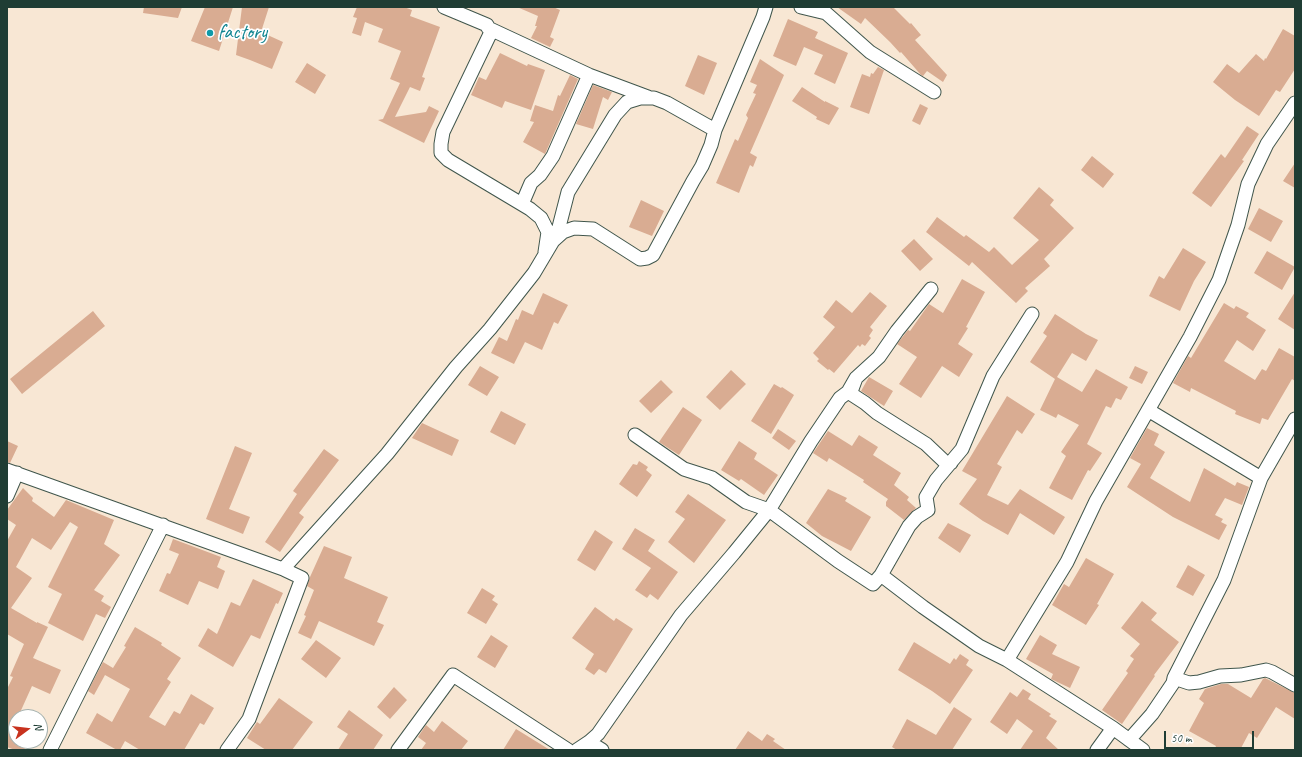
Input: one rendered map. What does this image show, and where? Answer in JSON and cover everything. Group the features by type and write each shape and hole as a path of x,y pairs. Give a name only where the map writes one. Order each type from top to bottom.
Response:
{"street":[{"path":"444,7 486,24 491,32 443,132 441,144 442,153 448,160 522,204 541,218 548,232 545,255"},
{"path":"553,241 563,232 574,228 589,228 605,235 640,258 647,258 653,255 702,166 711,145 715,130 766,7"},
{"path":"801,7 826,13 870,52 934,92"},
{"path":"488,28 589,75 651,98 667,102 715,130"},
{"path":"522,204 531,183 540,175 553,156 589,75"},
{"path":"283,569 387,454 456,367 490,329 534,274 553,241 559,227 568,192 615,115 628,102 640,98 651,98"},
{"path":"1008,660 1068,562 1096,501 1190,337 1219,280 1238,225 1248,184 1267,144 1295,103"},
{"path":"931,289 897,331 880,357 856,378 848,392 865,403 877,414 926,444 946,463 951,463"},
{"path":"635,435 684,469 712,478 746,502 769,510 873,584 881,575 909,526 917,517 928,510 926,497 936,480 962,449 993,376 1032,314"},
{"path":"577,750 590,742 598,734 681,615 769,510 811,441 840,398 852,388 856,378"},
{"path":"1148,410 1261,478"},
{"path":"1129,740 1152,714 1173,683 1174,678 1224,580 1261,478 1295,419"},
{"path":"7,496 12,471 283,569 302,578 249,720 227,750"},
{"path":"50,750 163,525"},
{"path":"881,575 923,607 979,646 1008,660 1112,728 1142,750"},
{"path":"1174,678 1189,683 1199,682 1220,676 1241,675 1266,670 1295,685"},
{"path":"398,750 453,675 568,750"},
{"path":"1097,750 1112,728"},
{"path":"590,742 602,750"}],"building":[{"path":"144,7 182,7 178,18 143,13"},
{"path":"205,7 233,7 219,51 191,41"},
{"path":"242,7 269,7 261,32 283,42 272,69 236,55"},
{"path":"357,7 404,7 412,10 410,16 440,27 422,77 425,78 420,91 410,87 395,117 426,112 429,106 439,111 424,143 378,120 383,119 400,83 390,79 401,51 378,42 383,29 365,22 361,36 352,33 357,18 353,17"},
{"path":"517,7 553,7 560,10 550,37 554,39 550,47 531,38 537,26 535,26 538,16"},
{"path":"837,7 893,7 910,24 911,23 921,35 915,40 947,75 943,82 927,71 923,76 921,75 901,52 900,53 865,18 861,24"},
{"path":"788,19 818,32 815,38 848,53 835,84 814,74 823,55 804,47 796,66 773,56"},
{"path":"1283,29 1295,36 1295,69 1280,92 1276,90 1259,116 1235,100 1213,82 1227,64 1239,73 1256,54 1264,61"},
{"path":"500,53 527,66 528,64 545,70 531,110 505,101 502,108 471,95 479,77 486,80"},
{"path":"698,55 717,63 704,95 685,86"},
{"path":"760,59 784,75 750,153 757,157 753,167 750,165 739,193 716,183 735,139 738,141 748,118 746,115 756,94 753,93 757,85 750,82"},
{"path":"307,63 326,75 315,94 295,82"},
{"path":"878,67 884,70 869,114 850,107 862,74 870,77 871,73 873,74"},
{"path":"570,75 578,79 545,154 523,142 534,122 530,121 535,105 553,111 558,95 560,96"},
{"path":"593,85 612,92 608,100 603,97 593,129 576,124"},
{"path":"802,87 825,102 839,108 829,125 816,119 817,117 792,101"},
{"path":"920,104 928,108 920,125 912,121"},
{"path":"1247,126 1259,134 1242,160 1244,161 1211,207 1192,193 1221,154 1225,158"},
{"path":"1092,156 1114,174 1103,188 1081,170"},
{"path":"1295,163 1295,188 1283,181"},
{"path":"1039,187 1054,200 1050,205 1074,228 1044,259 1050,266 1025,288 1028,291 1016,303 972,262 969,266 926,232 937,217 964,237 966,235 989,252 994,247 1012,265 1039,240 1013,218"},
{"path":"641,200 664,211 652,236 629,227"},
{"path":"1259,208 1283,221 1271,242 1248,229"},
{"path":"914,239 933,259 920,271 901,251"},
{"path":"1183,248 1206,262 1194,281 1180,311 1149,296 1159,276 1164,279"},
{"path":"1267,251 1295,267 1282,290 1254,273"},
{"path":"962,279 985,292 966,327 968,328 958,344 973,354 959,377 942,366 921,398 899,384 917,357 897,344 908,330 910,331 929,304 943,313"},
{"path":"870,292 887,306 870,327 873,330 869,336 871,338 865,346 862,344 860,347 858,345 834,373 817,361 819,359 813,353 835,327 823,317 836,300 852,313"},
{"path":"1295,292 1295,330 1278,319"},
{"path":"543,293 568,305 558,324 554,322 542,350 525,342 514,364 491,353 499,337 507,341 516,319 518,320 522,310 533,315"},
{"path":"1224,303 1234,309 1236,306 1249,313 1246,317 1266,330 1253,351 1237,340 1224,361 1255,380 1262,369 1266,371 1279,348 1295,357 1295,381 1292,379 1268,420 1262,418 1260,424 1235,414 1236,411 1191,388 1190,392 1173,383 1188,356 1191,358"},
{"path":"93,311 105,326 22,394 10,379"},
{"path":"1055,314 1098,340 1086,361 1072,353 1057,377 1082,392 1096,369 1128,387 1121,400 1116,398 1111,408 1106,406 1087,444 1102,453 1090,471 1088,470 1072,500 1049,488 1066,456 1061,452 1079,425 1058,414 1056,418 1040,410 1055,379 1030,362 1047,336 1043,333"},
{"path":"480,366 499,377 487,396 468,385"},
{"path":"1135,366 1148,372 1142,384 1129,378"},
{"path":"731,370 746,384 720,410 706,397"},
{"path":"869,377 893,391 884,406 861,391"},
{"path":"661,380 673,392 651,413 639,401"},
{"path":"774,384 781,388 782,387 794,395 771,434 751,421"},
{"path":"1007,396 1035,414 1022,434 1017,430 997,464 1002,467 987,495 1008,505 1020,489 1065,517 1054,535 1020,513 1008,535 983,521 959,504 977,479 962,471"},
{"path":"683,407 702,420 679,455 659,442"},
{"path":"501,411 526,424 515,445 490,432"},
{"path":"422,423 459,440 452,456 412,438"},
{"path":"1147,428 1159,434 1154,445 1165,452 1150,478 1183,498 1190,502 1204,468 1235,486 1237,482 1249,487 1242,505 1225,498 1215,515 1223,519 1221,522 1227,525 1219,540 1173,517 1127,487 1141,464 1130,458"},
{"path":"778,429 796,441 789,450 772,438"},
{"path":"828,431 852,446 859,435 878,447 873,455 901,473 894,485 909,497 907,500 916,508 904,520 886,506 888,499 863,482 864,480 829,458 827,462 813,453"},
{"path":"7,441 18,446 10,463 7,462"},
{"path":"739,441 757,453 754,459 778,475 764,495 741,479 739,481 721,470"},
{"path":"235,446 252,453 229,509 250,517 243,534 206,519"},
{"path":"324,449 339,460 299,513 304,517 280,552 265,542 297,494 293,491"},
{"path":"639,461 648,467 646,470 652,475 637,497 619,484 633,464 637,465"},
{"path":"23,488 33,498 32,501 54,517 66,500 114,520 104,544 120,555 94,590 104,596 101,601 111,607 105,618 96,614 83,641 48,623 62,594 48,587 78,527 70,522 51,550 32,538 16,567 32,578 11,608 37,623 48,627 33,658 61,670 50,694 32,686 22,709 8,709 8,747 7,689 13,677 10,676 24,644 7,634 7,541 16,525 7,519 7,510"},
{"path":"828,489 847,498 845,501 871,517 851,551 822,536 806,523"},
{"path":"688,494 726,520 694,563 668,542 685,519 675,512"},
{"path":"948,523 971,535 960,553 938,538"},
{"path":"635,528 655,540 648,551 678,572 658,600 650,594 647,598 635,590 651,568 622,549"},
{"path":"595,530 613,542 595,571 577,560"},
{"path":"173,539 221,557 217,567 225,571 218,589 199,581 188,605 159,591 167,573 170,574 179,554 169,550"},
{"path":"324,546 352,557 344,578 388,597 377,622 384,625 374,646 319,621 311,639 298,633 306,616 304,615 314,590 307,586"},
{"path":"1086,558 1114,574 1097,604 1099,605 1086,625 1052,605 1064,584 1069,587"},
{"path":"1188,565 1205,575 1193,596 1176,587"},
{"path":"253,579 283,593 278,604 276,603 260,639 251,635 233,667 198,646 208,628 217,634 231,602 240,606"},
{"path":"482,588 495,596 492,600 498,604 486,624 467,613"},
{"path":"1142,601 1157,613 1151,620 1179,642 1154,675 1155,676 1122,724 1102,710 1128,673 1126,671 1134,659 1130,656 1140,644 1121,628"},
{"path":"595,607 614,621 616,618 633,629 606,673 599,669 594,675 585,669 594,654 572,638"},
{"path":"135,627 162,643 161,645 181,658 167,679 171,682 149,717 165,726 174,711 180,714 191,694 214,708 204,725 200,723 184,750 140,750 125,741 120,750 117,750 86,733 97,713 112,722 130,689 105,675 94,695 88,691 103,662 113,668 126,647 124,646"},
{"path":"491,635 508,646 495,668 477,657"},
{"path":"1040,635 1057,645 1052,654 1080,667 1070,688 1051,679 1053,674 1026,659"},
{"path":"316,640 341,658 326,678 301,659"},
{"path":"914,642 950,664 954,658 956,660 960,654 969,660 966,665 973,670 950,704 898,670"},
{"path":"1265,678 1295,693 1295,719 1276,707 1257,738 1249,733 1240,750 1214,750 1216,746 1189,731 1204,703 1199,699 1205,689 1221,684 1228,684 1251,698"},
{"path":"394,687 407,700 390,719 377,707"},
{"path":"1023,689 1031,694 1028,699 1051,714 1049,716 1057,721 1046,738 1059,750 1020,750 1033,731 1017,719 1007,734 990,722 1010,692 1017,697"},
{"path":"279,698 313,722 292,750 266,750 247,738 257,722 260,724"},
{"path":"954,707 972,719 952,750 897,750 892,747 907,719 936,735"},
{"path":"349,710 383,735 373,750 338,750 348,734 337,727"},
{"path":"442,721 468,741 461,750 421,750 426,743 418,737 426,725 434,732"},
{"path":"516,729 550,750 503,750"},
{"path":"748,731 762,741 767,734 775,739 773,741 786,750 735,750"},
{"path":"12,749 24,749 24,750"}],"place":[{"name":"factory","path":"210,33"}]}
